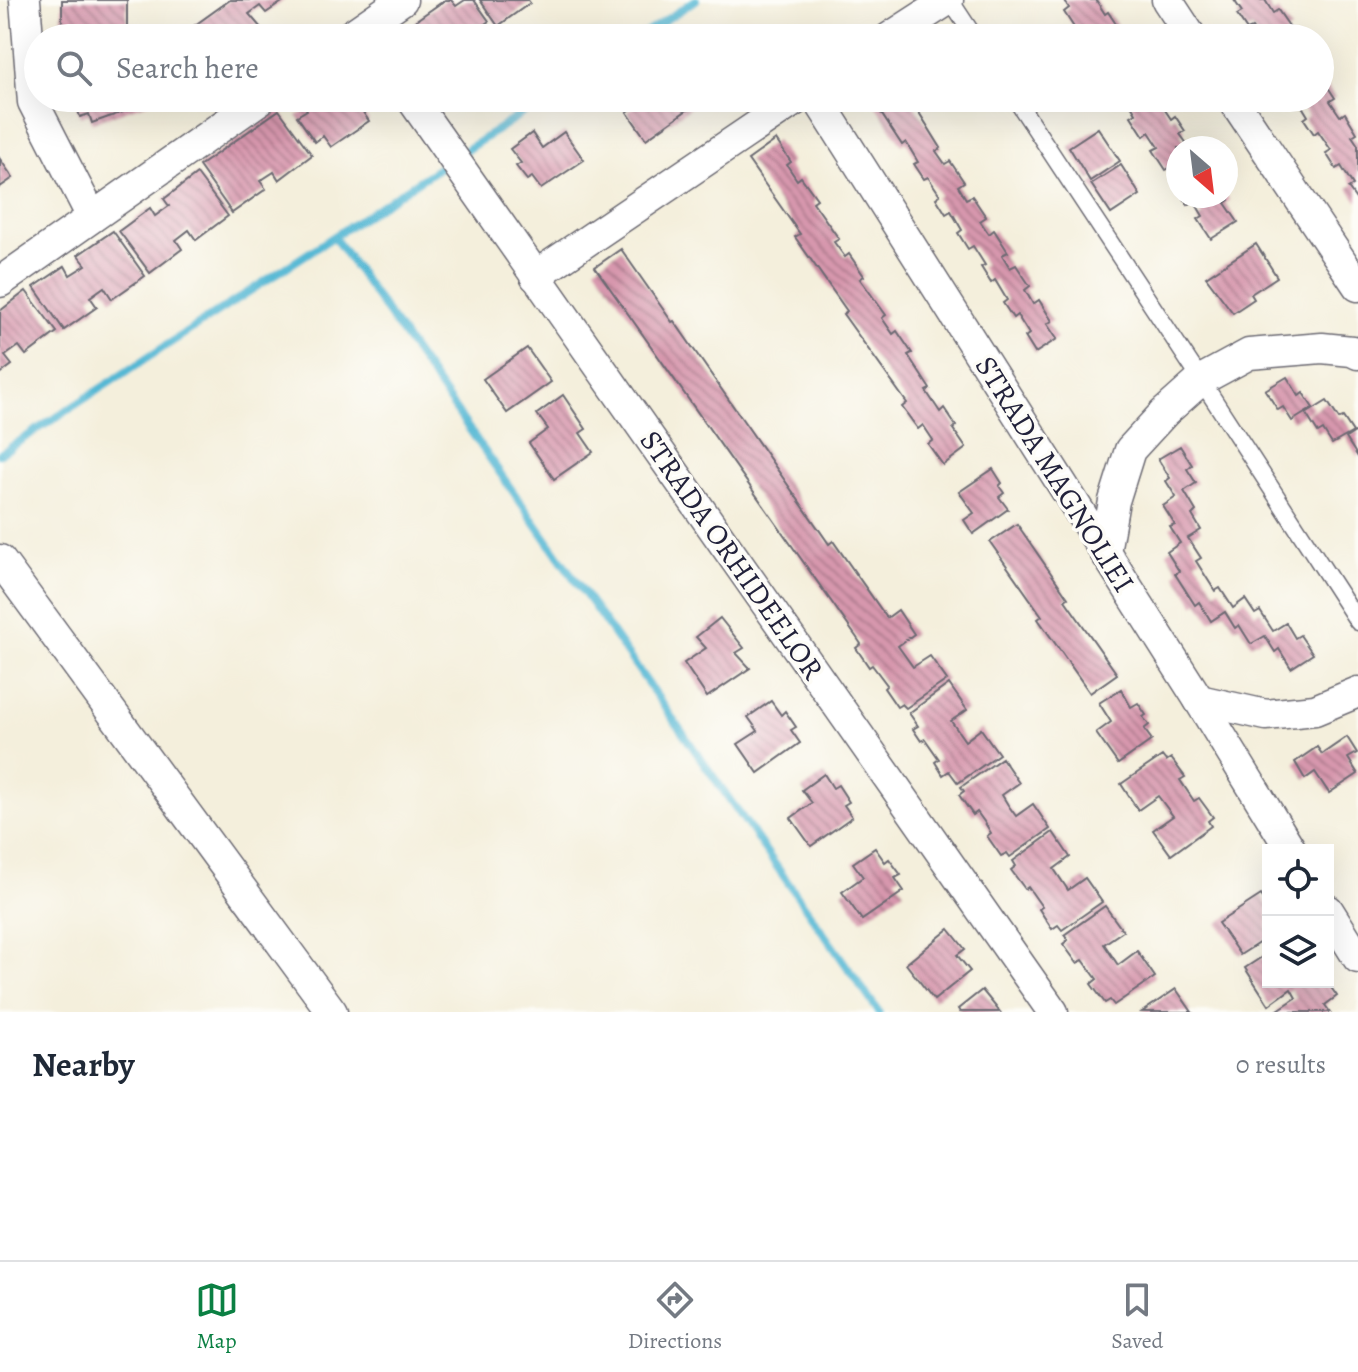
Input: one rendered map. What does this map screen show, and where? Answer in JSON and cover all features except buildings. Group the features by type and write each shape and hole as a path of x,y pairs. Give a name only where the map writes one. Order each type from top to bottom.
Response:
{"street":[{"path":"25,0 27,24"},
{"path":"373,24 402,0"},
{"path":"911,24 949,0"},
{"path":"1167,0 1183,24"},
{"path":"38,112 92,217"},
{"path":"0,282 242,112"},
{"name":"STRADA ORHIDEELOR","path":"421,112 1053,1012"},
{"path":"535,276 777,112"},
{"name":"STRADA MAGNOLIEI","path":"826,112 1287,844"},
{"path":"1241,112 1358,286"},
{"path":"1105,552 1114,501 1130,450 1164,413 1201,380 1249,354 1322,348 1358,354"},
{"path":"0,560 332,1012"},
{"path":"1199,700 1266,715 1315,710 1358,692"},
{"path":"1332,916 1358,958"}],"lane":[{"path":"949,0 965,24"},
{"path":"1024,112 1358,622"}],"waterway":[{"path":"659,24 696,0"},
{"path":"460,154 524,112"},
{"path":"0,454 448,162"},
{"path":"334,237 879,1012"}]}
